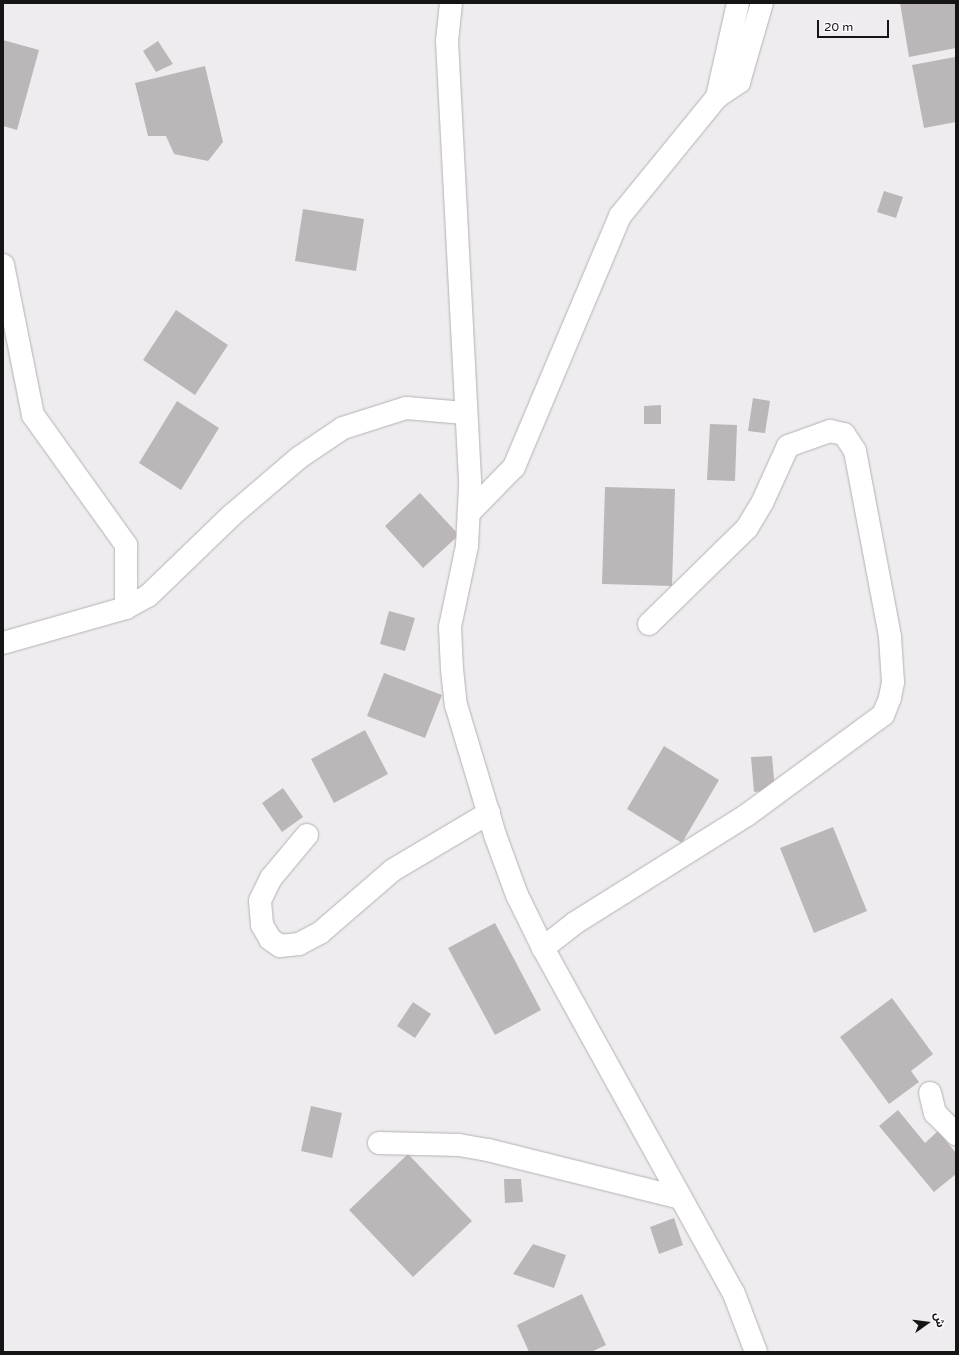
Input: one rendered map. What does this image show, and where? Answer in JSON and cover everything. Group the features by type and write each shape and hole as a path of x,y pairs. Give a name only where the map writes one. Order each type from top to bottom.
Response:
{"street":[{"path":"451,3 447,41 469,513 462,575 450,627 452,669 456,705 489,813 517,895 543,948 734,1294 756,1352"},
{"path":"716,97 738,3"},
{"path":"469,513 514,467 620,216 716,97 739,82 762,3"},
{"path":"3,265 33,415 126,545 126,608"},
{"path":"3,644 126,608 162,584 232,515 300,457 343,428 406,408 465,413"},
{"path":"543,948 575,923 746,815 883,715 890,698 893,682 890,637 855,451 844,434 830,431 788,446 763,501 748,528 649,624"},
{"path":"306,835 271,878 260,901 262,924 270,940 280,946 299,944 320,933 393,870 489,813"},
{"path":"930,1093 935,1113 956,1134"},
{"path":"379,1142 459,1145 488,1150 681,1198"}],"building":[{"path":"900,3 956,3 956,48 909,57"},
{"path":"3,40 39,50 17,130 3,126"},
{"path":"158,41 173,64 156,72 143,51"},
{"path":"955,57 956,122 924,128 912,65"},
{"path":"205,66 223,142 208,161 174,154 166,136 148,136 135,83"},
{"path":"884,191 903,197 896,218 877,212"},
{"path":"303,209 364,219 356,271 295,261"},
{"path":"176,310 228,345 195,395 143,360"},
{"path":"753,398 770,401 765,433 748,431"},
{"path":"177,401 219,428 181,490 139,463"},
{"path":"661,405 661,424 644,424 644,406"},
{"path":"710,424 737,425 735,481 707,480"},
{"path":"605,487 675,489 672,586 602,584"},
{"path":"420,493 459,535 423,568 385,526"},
{"path":"389,611 415,618 405,651 380,644"},
{"path":"384,673 442,695 425,738 367,716"},
{"path":"365,730 388,774 334,803 311,759"},
{"path":"664,746 719,780 682,843 627,809"},
{"path":"772,756 775,790 754,792 751,757"},
{"path":"283,788 303,817 282,832 262,803"},
{"path":"833,827 867,911 814,933 780,848"},
{"path":"495,923 541,1010 495,1035 448,948"},
{"path":"892,998 933,1054 911,1071 919,1082 889,1104 840,1037"},
{"path":"413,1002 431,1014 415,1038 397,1026"},
{"path":"311,1106 342,1113 332,1158 301,1151"},
{"path":"898,1110 925,1143 938,1131 956,1153 956,1174 934,1192 879,1126"},
{"path":"408,1154 472,1221 413,1277 349,1210"},
{"path":"504,1179 521,1179 523,1202 505,1203"},
{"path":"674,1218 683,1245 659,1254 650,1227"},
{"path":"533,1244 566,1255 554,1288 513,1274"},
{"path":"582,1294 606,1345 591,1352 529,1352 517,1325"}]}
